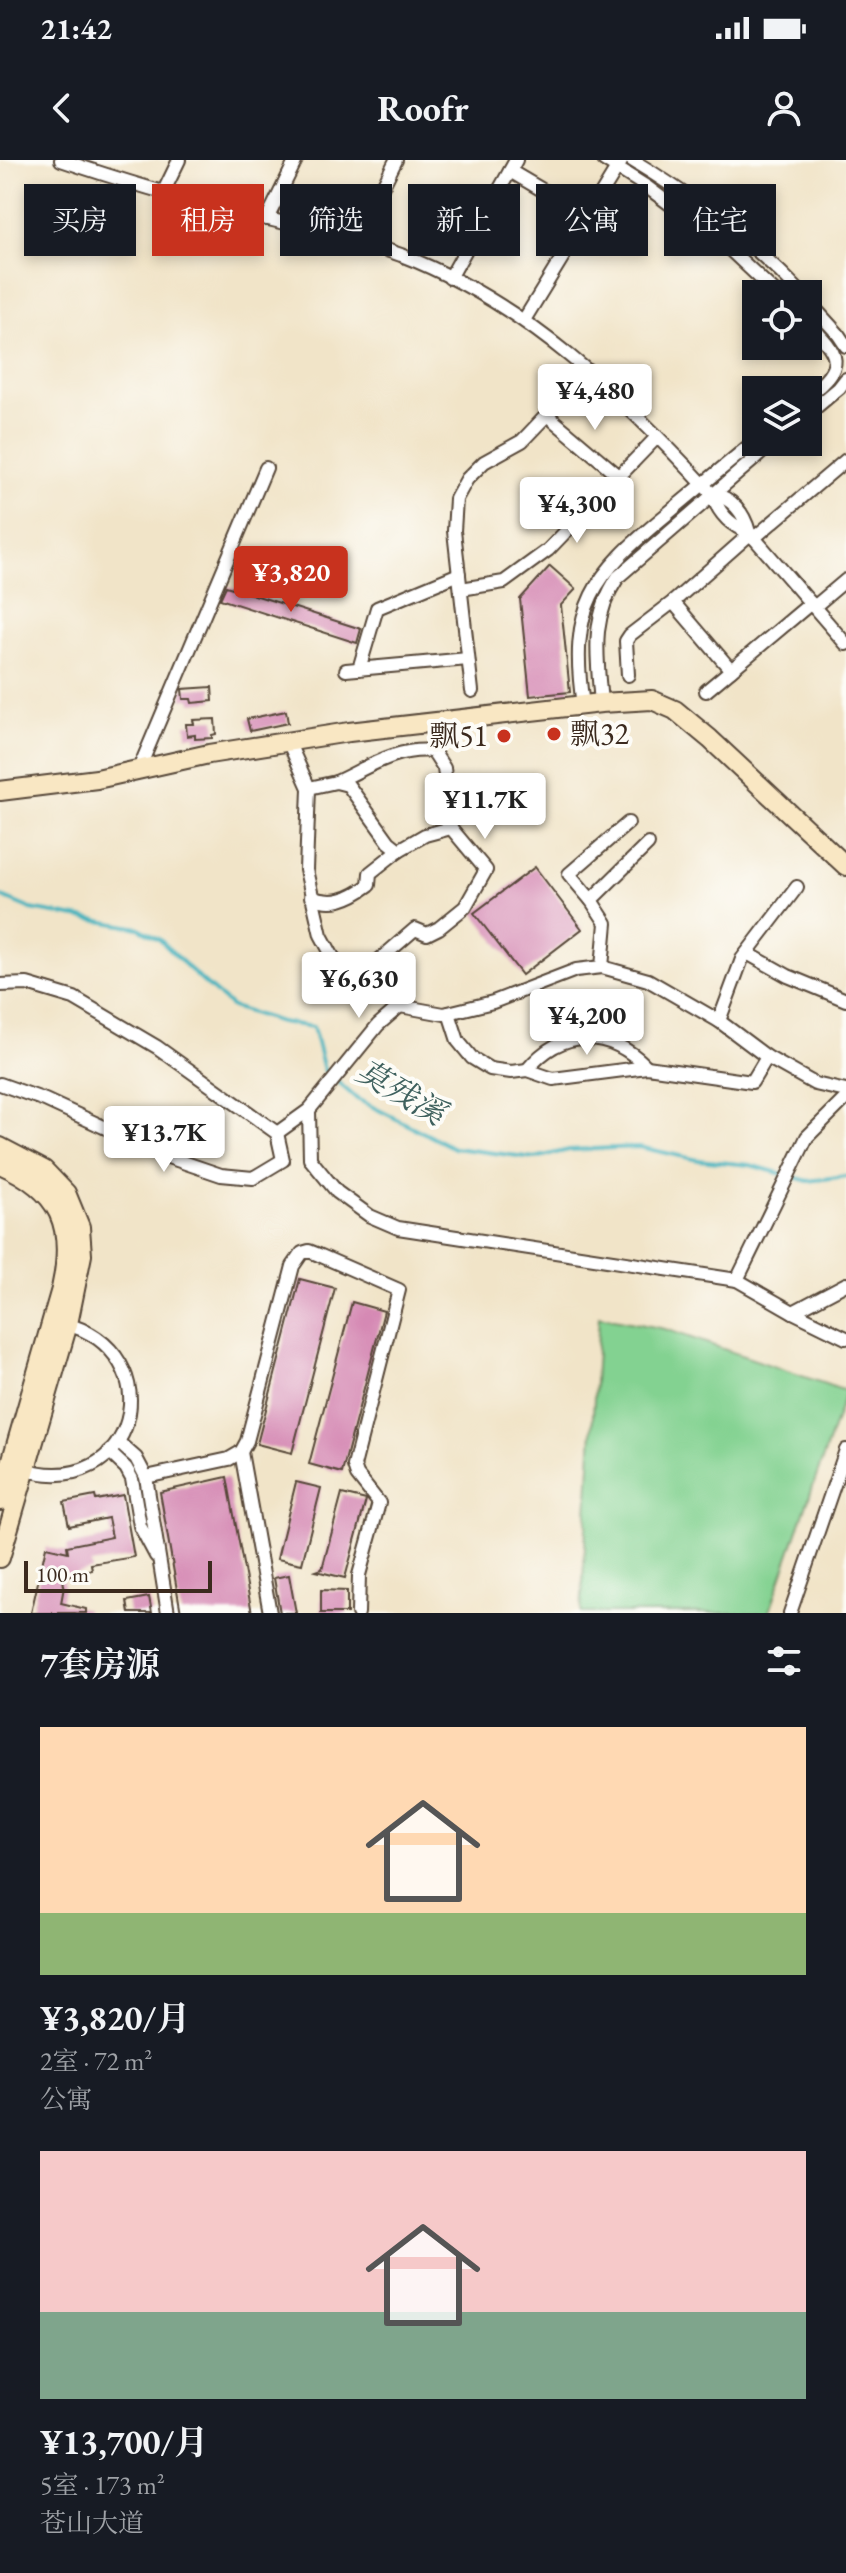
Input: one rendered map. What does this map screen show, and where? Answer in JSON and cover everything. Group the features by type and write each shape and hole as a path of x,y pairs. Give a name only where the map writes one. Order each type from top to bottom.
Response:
{"street":[{"path":"61,160 88,164 152,189"},
{"path":"167,184 179,160"},
{"path":"267,219 296,160"},
{"path":"384,184 396,160"},
{"path":"604,160 620,164 727,247 762,280"},
{"path":"632,160 705,209 787,280"},
{"path":"608,184 620,164"},
{"path":"450,278 513,165 540,184"},
{"path":"264,218 280,222"},
{"path":"392,253 450,278 524,320 589,371 708,489 724,516 751,535 846,644"},
{"path":"524,320 564,256"},
{"path":"822,316 846,346"},
{"path":"822,338 832,349 835,366 831,377 822,384"},
{"path":"472,691 454,514 456,499 464,482 484,462 522,441 589,371"},
{"path":"822,402 846,379"},
{"path":"547,415 619,476"},
{"path":"461,589 509,580 548,550 657,437"},
{"path":"592,704 600,611 618,577 742,454"},
{"path":"592,704 578,659 579,637 591,597 605,571 639,538 754,456"},
{"path":"628,675 626,641 630,635 846,460"},
{"path":"139,769 266,468"},
{"path":"459,574 377,608 352,669 468,659"},
{"path":"706,691 846,580"},
{"path":"673,602 731,670"},
{"path":"579,637 596,638"},
{"path":"0,791 97,779 288,741 592,704 652,700 675,710 710,739 846,866"},
{"path":"288,741 309,788 306,870 321,935 333,957 356,980 400,1006 444,1014 493,1002 576,970 602,967 648,980 719,1021 767,1057 815,1084 846,1091"},
{"path":"309,788 336,782 368,764 416,749 433,751 444,768 451,828 486,870 465,907 427,934 415,929 356,980"},
{"path":"336,782 348,785 389,842 399,850"},
{"path":"602,967 606,923 569,874 628,823"},
{"path":"311,897 327,904 352,898 369,885 370,873 399,850 425,835 451,828"},
{"path":"591,900 648,844"},
{"path":"719,1021 724,1002 747,953 797,887"},
{"path":"747,953 788,976 846,1000"},
{"path":"0,985 27,984 74,998 157,1047 277,1133 283,1160"},
{"path":"277,1133 309,1110 378,1025 400,1006"},
{"path":"449,1013 458,1041 472,1058 490,1069 511,1072 527,1070 553,1079 647,1067 752,1082 767,1057"},
{"path":"527,1070 552,1045 596,1039 611,1042 634,1054 647,1067"},
{"path":"0,1084 45,1100 171,1158 221,1175 253,1178 283,1160 310,1159"},
{"path":"737,1280 807,1137 846,1098"},
{"path":"309,1110 310,1159 337,1192 370,1216 398,1228 737,1280 846,1338"},
{"path":"0,1147 44,1170 66,1193 80,1227 82,1255 18,1468 0,1558"},
{"path":"0,1164 35,1182 54,1202 60,1214 67,1254 60,1322"},
{"path":"146,1477 229,1459 241,1452 247,1441 293,1266 299,1255 309,1251 399,1290 354,1466 357,1475 379,1503 359,1575 358,1613"},
{"path":"793,1312 846,1284"},
{"path":"18,1468 49,1474 72,1474 93,1466 114,1447 129,1416 126,1377 115,1355 98,1337 60,1322"},
{"path":"114,1447 136,1458 146,1477 168,1613"},
{"path":"114,1447 132,1479 140,1526 160,1566"},
{"path":"790,1613 846,1450"},
{"path":"241,1452 270,1613"},
{"path":"0,1501 18,1468"}],"green space":[{"path":"599,1316 665,1329 846,1391 769,1613 581,1613"}],"building":[{"path":"550,566 576,589 561,605 570,692 530,696 520,599"},
{"path":"226,586 361,629 357,643 220,599"},
{"path":"212,687 213,701 192,703 191,699 183,699 182,689"},
{"path":"286,711 288,723 250,731 247,719"},
{"path":"215,719 216,734 212,738 187,736 186,724 194,724 193,720"},
{"path":"535,867 582,929 522,975 474,913"},
{"path":"300,1279 335,1288 292,1453 257,1444"},
{"path":"352,1302 384,1311 342,1473 309,1464"},
{"path":"227,1477 252,1613 181,1613 160,1492"},
{"path":"296,1482 321,1488 302,1564 277,1559"},
{"path":"342,1494 366,1500 345,1578 316,1571 322,1569"},
{"path":"123,1495 134,1557 91,1564 92,1570 63,1577 61,1603 86,1609 86,1613 31,1613 46,1547 68,1552 67,1546 112,1537 108,1518 69,1526 64,1502"},
{"path":"289,1575 296,1613 280,1613 274,1578"},
{"path":"321,1590 347,1591 347,1613 321,1613"},
{"path":"149,1597 152,1613 129,1613 127,1601"}],"waterway":[{"name":"莫残溪","path":"0,896 31,909 139,928 159,939 232,1007 280,1022 313,1027 324,1070 357,1099 454,1148 535,1158 569,1150 639,1147 698,1160 750,1165 808,1181 846,1176"}],"place":[{"name":"飘32","path":"554,734"},
{"name":"飘51","path":"504,736"}]}
